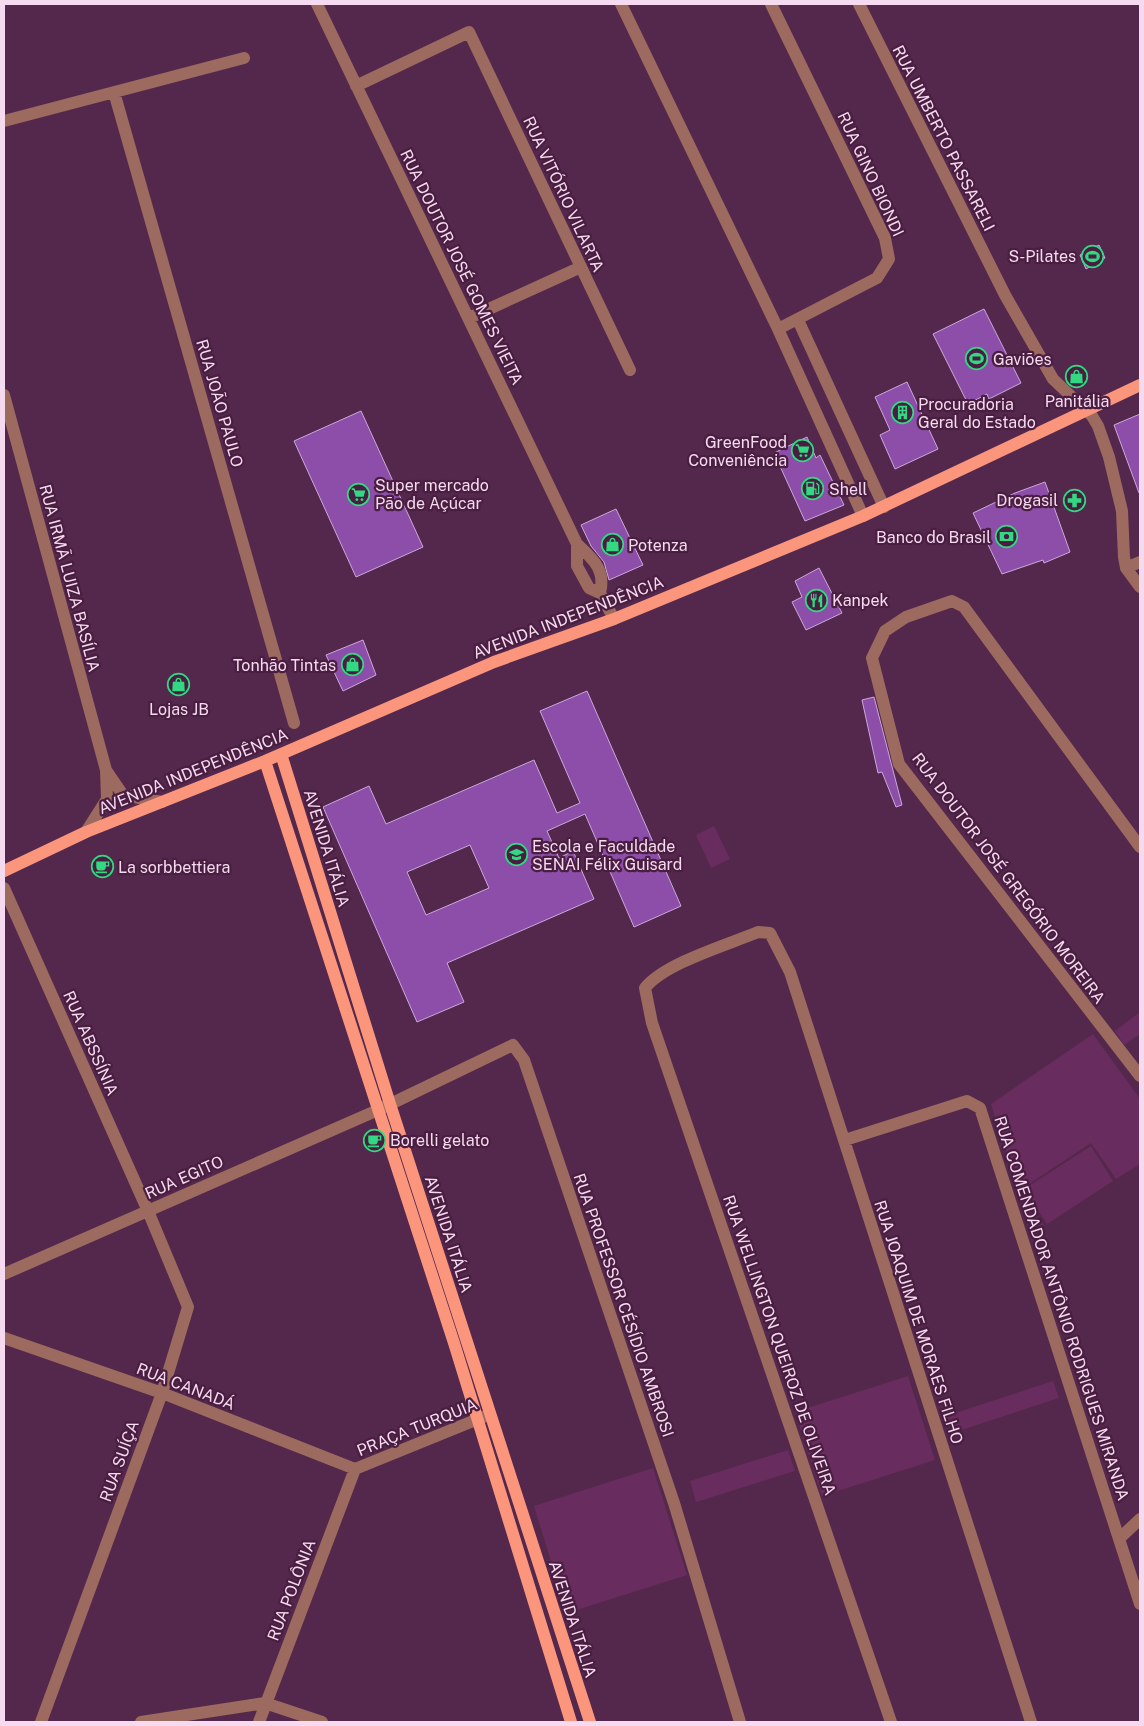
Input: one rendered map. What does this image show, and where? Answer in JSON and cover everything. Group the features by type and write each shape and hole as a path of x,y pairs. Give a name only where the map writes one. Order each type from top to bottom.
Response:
{"main road":[{"name":"AVENIDA INDEPENDÊNCIA","path":"4,871 86,832 265,761 494,662 614,619 863,516 1140,385"},
{"name":"AVENIDA ITÁLIA","path":"281,754 384,1107 571,1722"},
{"name":"AVENIDA ITÁLIA","path":"265,761 490,1414 590,1722"}],"street":[{"name":"RUA DOUTOR JOSÉ GOMES VIEITA","path":"317,4 577,544 593,559 603,580 600,593 614,619"},
{"path":"621,4 778,330 863,516"},
{"name":"RUA GINO BIONDI","path":"772,4 885,238 889,259 877,278 778,330"},
{"name":"RUA UMBERTO PASSARELI","path":"859,4 1005,295 1053,379 1086,409 1098,426 1109,456 1122,511 1126,568"},
{"name":"RUA VITÓRIO VILARTA","path":"356,86 469,32 630,370"},
{"path":"4,122 244,58"},
{"name":"RUA JOÃO PAULO","path":"114,92 294,723"},
{"path":"469,318 581,267"},
{"path":"798,320 884,507"},
{"name":"RUA IRMÃ LUIZA BASÍLIA","path":"4,395 106,770 107,799 86,832"},
{"path":"1140,562 1126,568 1140,588"},
{"name":"RUA DOUTOR JOSÉ GREGÓRIO MOREIRA","path":"1140,847 964,608 952,601 906,618 885,631 872,658 899,764 1140,1076"},
{"name":"RUA IRMÃ LUIZA BASÍLIA","path":"106,770 123,794 162,802"},
{"name":"RUA ABSSÍNIA","path":"4,888 148,1211"},
{"name":"RUA JOAQUIM DE MORAES FILHO","path":"652,980 675,966 758,932 770,933 790,972 1031,1722"},
{"name":"RUA WELLINGTON QUEIROZ DE OLIVEIRA","path":"652,980 645,988 652,1023 890,1722"},
{"name":"RUA PROFESSOR CÉSÍDIO AMBROSI","path":"384,1107 513,1045 524,1060 674,1503 740,1722"},
{"name":"RUA COMENDADOR ANTÔNIO RODRIGUES MIRANDA","path":"844,1140 967,1101 980,1108 1140,1604"},
{"name":"RUA EGITO","path":"4,1274 384,1107"},
{"name":"RUA SUÍÇA","path":"41,1722 162,1393 188,1307 148,1211"},
{"name":"RUA CANADÁ","path":"4,1338 162,1393 355,1469"},
{"name":"PRAÇA TURQUIA","path":"355,1469 490,1414"},
{"name":"RUA POLÔNIA","path":"259,1722 355,1469"},
{"path":"1120,1538 1140,1519"},
{"path":"141,1722 265,1703 322,1722"}],"shaded area":[{"path":"714,826 730,859 711,868 696,835"},
{"path":"1140,1012 1140,1034 1124,1045 1115,1031"},
{"path":"1093,1034 1140,1099 1140,1164 1116,1179 1091,1143 1020,1190 1044,1226 1032,1234 991,1104"},
{"path":"1091,1146 1113,1181 1047,1224 1024,1189"},
{"path":"908,1376 935,1460 822,1496 795,1412"},
{"path":"1053,1381 1059,1398 952,1433 946,1416"},
{"path":"788,1450 795,1471 696,1502 690,1481"},
{"path":"653,1468 687,1575 567,1613 534,1506"}],"building":[{"name":"S-Pilates","path":"1099,245 1105,258 1086,269 1080,255"},
{"name":"Gaviões","path":"984,309 1021,383 989,399 987,394 968,404 933,334"},
{"name":"Procuradoria Geral do Estado","path":"907,382 938,449 895,469 880,435 890,430 875,397"},
{"name":"Super mercado Pão de Açúcar","path":"361,411 423,547 356,577 294,441"},
{"path":"1140,414 1140,493 1139,493 1114,425"},
{"name":"Shell","path":"807,437 816,458 820,455 844,505 805,521 774,453"},
{"path":"1045,482 1070,552 1044,563 1043,560 1002,574 973,513 1015,493"},
{"name":"Potenza","path":"616,509 643,565 609,580 604,562 591,546 581,525"},
{"name":"Kanpek","path":"819,568 842,613 806,630 792,602 802,597 795,581"},
{"name":"Tonhão Tintas","path":"363,640 376,675 343,691 326,655"},
{"name":"Escola e Faculdade SENAI Félix Guisard","path":"587,691 681,906 634,927 585,814 547,831 559,858 573,851 594,899 447,963 464,1002 417,1022 323,807 369,786 386,824 534,760 557,813 580,803 540,711","holes":["470,845 489,888 426,915 407,872"]},
{"path":"874,697 902,805 896,807 882,772 878,773 862,700"}],"place":[{"name":"S-Pilates","path":"1092,256"},
{"name":"Gaviões","path":"977,359"},
{"name":"Panitália","path":"1077,377"},
{"name":"Procuradoria Geral do Estado","path":"902,413"},
{"name":"GreenFood Conveniência","path":"803,451"},
{"name":"Shell","path":"813,489"},
{"name":"Super mercado Pão de Açúcar","path":"359,494"},
{"name":"Drogasil","path":"1074,500"},
{"name":"Banco do Brasil","path":"1007,537"},
{"name":"Potenza","path":"612,545"},
{"name":"Kanpek","path":"816,600"},
{"name":"Tonhão Tintas","path":"352,665"},
{"name":"Lojas JB","path":"179,685"},
{"name":"Escola e Faculdade SENAI Félix Guisard","path":"516,855"},
{"name":"La sorbbettiera","path":"102,867"},
{"name":"Borelli gelato","path":"374,1140"}]}
